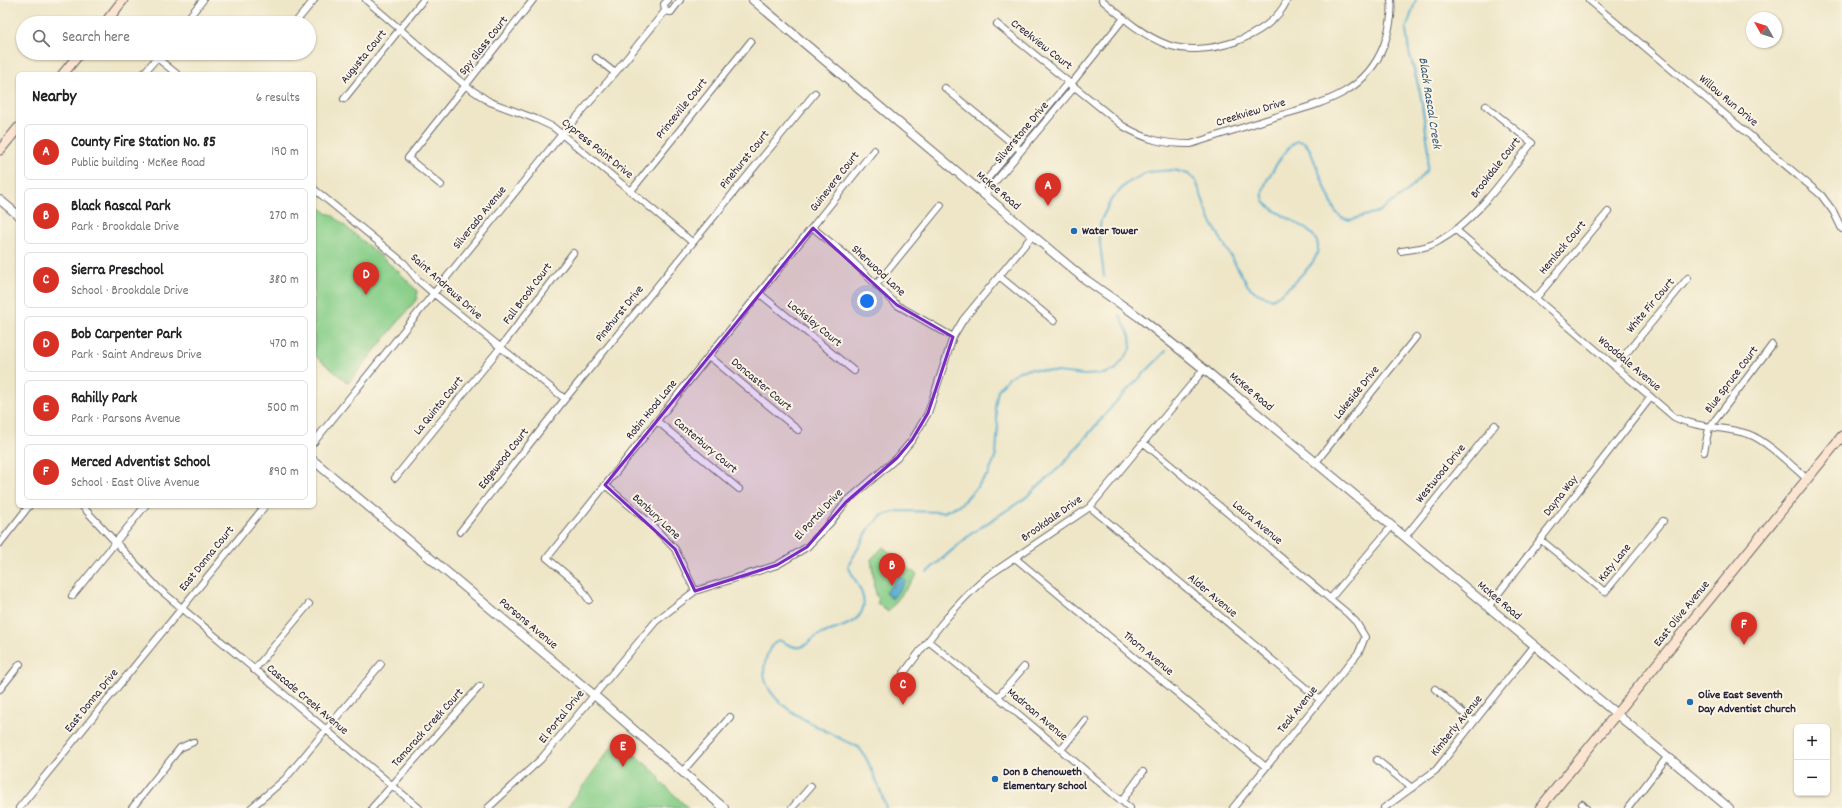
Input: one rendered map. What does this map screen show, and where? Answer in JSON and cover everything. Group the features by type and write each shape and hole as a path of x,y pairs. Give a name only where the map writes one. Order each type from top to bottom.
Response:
{"main road":[{"path":"110,16 124,0"},
{"path":"65,72 74,60"},
{"path":"0,150 16,130"},
{"name":"East Olive Avenue","path":"1540,808 1842,436"}],"street":[{"path":"190,16 203,0"},
{"path":"301,16 314,0"},
{"name":"Cypress Point Drive","path":"366,0 466,86 490,102 536,119 562,134 692,242"},
{"name":"Augusta Court","path":"344,99 423,0"},
{"name":"Spy Glass Court","path":"441,184 408,158 533,0"},
{"name":"Silverado Avenue","path":"316,439 562,134 616,73 665,11 664,4 668,0"},
{"name":"Silverado Avenue","path":"665,11 670,12 680,0"},
{"name":"McKee Road","path":"753,0 1032,236 1082,277 1139,317 1204,369 1615,714 1730,808"},
{"path":"1102,0 1147,35 1181,49 1205,48 1249,37 1265,28 1275,19 1287,0"},
{"name":"Creekview Drive","path":"1072,83 1123,126 1142,137 1169,144 1191,144 1331,100 1353,87 1370,71 1381,53 1389,32 1391,0"},
{"name":"Willow Run Drive","path":"1589,0 1821,195 1833,211 1842,229"},
{"name":"Silverstone Drive","path":"981,193 1015,145 1066,85 1072,83 1124,18"},
{"name":"Creekview Court","path":"997,24 1072,83"},
{"name":"Princeville Court","path":"631,191 751,41"},
{"path":"596,58 616,73"},
{"path":"145,72 155,60"},
{"path":"164,60 175,72"},
{"name":"Silverstone Drive","path":"981,193 1022,150 1072,90 1072,83"},
{"path":"945,88 1022,150"},
{"name":"Pinehurst Court","path":"692,242 814,92"},
{"name":"Brookdale Court","path":"1456,230 1475,212 1532,143 1486,106"},
{"name":"Guinevere Court","path":"813,228 874,150"},
{"name":"Saint Andrews Drive","path":"316,191 404,263 418,280 433,293 565,399"},
{"path":"0,200 16,213"},
{"path":"876,285 941,205"},
{"name":"Hemlock Court","path":"1536,298 1608,212"},
{"name":"Sherwood Lane","path":"813,228 846,255 897,305 953,337"},
{"name":"Robin Hood Lane","path":"589,600 578,584 547,558 813,228"},
{"path":"1401,251 1420,248 1438,242 1456,230"},
{"name":"Wooddale Avenue","path":"1456,230 1674,417 1687,424 1709,428 1735,430 1751,435 1772,449 1807,479"},
{"name":"El Portal Drive","path":"488,808 541,759 656,621 695,591 777,565 807,547 846,502 897,458 912,440 928,413 953,337 970,311 1032,236"},
{"name":"Pinehurst Drive","path":"565,399 692,242"},
{"name":"Fall Brook Court","path":"500,348 573,253"},
{"path":"999,276 1054,321"},
{"name":"White Fir Court","path":"1615,367 1688,278"},
{"name":"Locksley Court","path":"760,294 854,371"},
{"name":"Lakeside Drive","path":"1316,462 1416,338"},
{"name":"Blue Spruce Court","path":"1709,428 1772,345"},
{"name":"La Quinta Court","path":"395,478 500,348"},
{"name":"Doncaster Court","path":"710,356 798,430"},
{"name":"Brookdale Drive","path":"903,674 962,599 988,576 1090,507 1204,369"},
{"name":"Dayna Way","path":"1488,607 1652,397"},
{"name":"Edgewood Court","path":"460,532 565,399"},
{"name":"Canterbury Court","path":"657,421 739,489"},
{"name":"Westwood Drive","path":"1405,537 1495,425"},
{"path":"1704,452 1709,428"},
{"name":"Laura Avenue","path":"1144,443 1356,622"},
{"name":"Parsons Avenue","path":"316,463 594,695 724,808"},
{"name":"Banbury Lane","path":"605,486 649,522 674,549 695,591"},
{"name":"Alder Avenue","path":"1090,507 1320,700"},
{"path":"0,542 28,508"},
{"name":"Cascade Creek Avenue","path":"84,508 154,585 419,808"},
{"path":"72,596 143,508"},
{"name":"East Donna Court","path":"182,608 263,508"},
{"name":"Katy Lane","path":"1541,540 1605,592 1663,521"},
{"path":"1330,599 1392,526"},
{"name":"Thorn Avenue","path":"1015,558 1266,767"},
{"path":"254,670 309,604"},
{"name":"East Donna Drive","path":"19,808 182,608"},
{"name":"Teak Avenue","path":"1233,808 1359,652 1365,637 1356,622"},
{"name":"Madroan Avenue","path":"928,641 998,697 1130,808"},
{"name":"Kimberly Avenue","path":"1384,808 1436,770 1534,646"},
{"path":"0,689 20,664"},
{"path":"251,808 285,779 381,664"},
{"path":"998,697 1024,666"},
{"name":"Tamarack Creek Court","path":"372,808 391,784 480,686"},
{"path":"1435,689 1474,722"},
{"path":"682,772 730,716"},
{"path":"1061,750 1085,720"},
{"path":"132,808 180,748 192,742"},
{"path":"1628,808 1668,756"},
{"path":"1377,760 1412,788"},
{"path":"1122,801 1143,772"},
{"path":"792,808 811,786"}],"highlighted area":[{"path":"813,228 897,305 953,337 928,413 912,440 897,458 846,502 807,547 777,565 695,591 675,549 605,485"}],"green space":[{"path":"316,205 328,214 331,214 400,273 417,291 417,299 348,383 316,357"},
{"path":"883,547 917,575 888,612 877,603 879,599 876,596 871,559"},
{"path":"617,739 659,776 660,781 688,808 567,808"}],"water":[{"path":"899,576 906,581 892,599 885,593"}],"waterway":[{"name":"Black Rascal Creek","path":"1104,277 1099,235 1101,220 1111,200 1126,184 1147,172 1174,170 1188,174 1196,181 1210,220 1248,286 1257,293 1272,299 1286,289 1307,269 1316,256 1318,246 1314,237 1306,230 1264,202 1263,194 1267,181 1282,157 1293,144 1297,141 1304,142 1309,148 1335,211 1342,218 1350,220 1378,212 1407,192 1427,170 1429,151 1420,92 1409,52 1406,29 1416,0"},
{"name":"Black Rascal Creek","path":"886,808 866,758 858,747 803,719 778,700 769,689 765,677 765,663 769,650 778,640 792,646 801,647 817,636 844,626 856,619 860,614 864,603 859,587 848,566 870,527 883,515 899,511 944,512 961,504 989,473 996,455 998,426 995,407 998,390 1008,378 1019,371 1030,369 1084,375 1103,374 1115,370 1131,349 1130,336 1120,316"},
{"path":"927,572 972,533 1024,499 1062,465 1115,403 1166,351"}],"place":[{"name":"County Fire Station No. 85","path":"1048,206"},
{"name":"Water Tower","path":"1074,231"},
{"name":"Bob Carpenter Park","path":"366,295"},
{"name":"Black Rascal Park","path":"892,586"},
{"name":"Merced Adventist School","path":"1744,645"},
{"name":"Olive East Seventh Day Adventist Church","path":"1690,702"},
{"name":"Sierra Preschool","path":"903,705"},
{"name":"Rahilly Park","path":"623,767"},
{"name":"Don B Chenoweth Elementary School","path":"995,779"}]}
